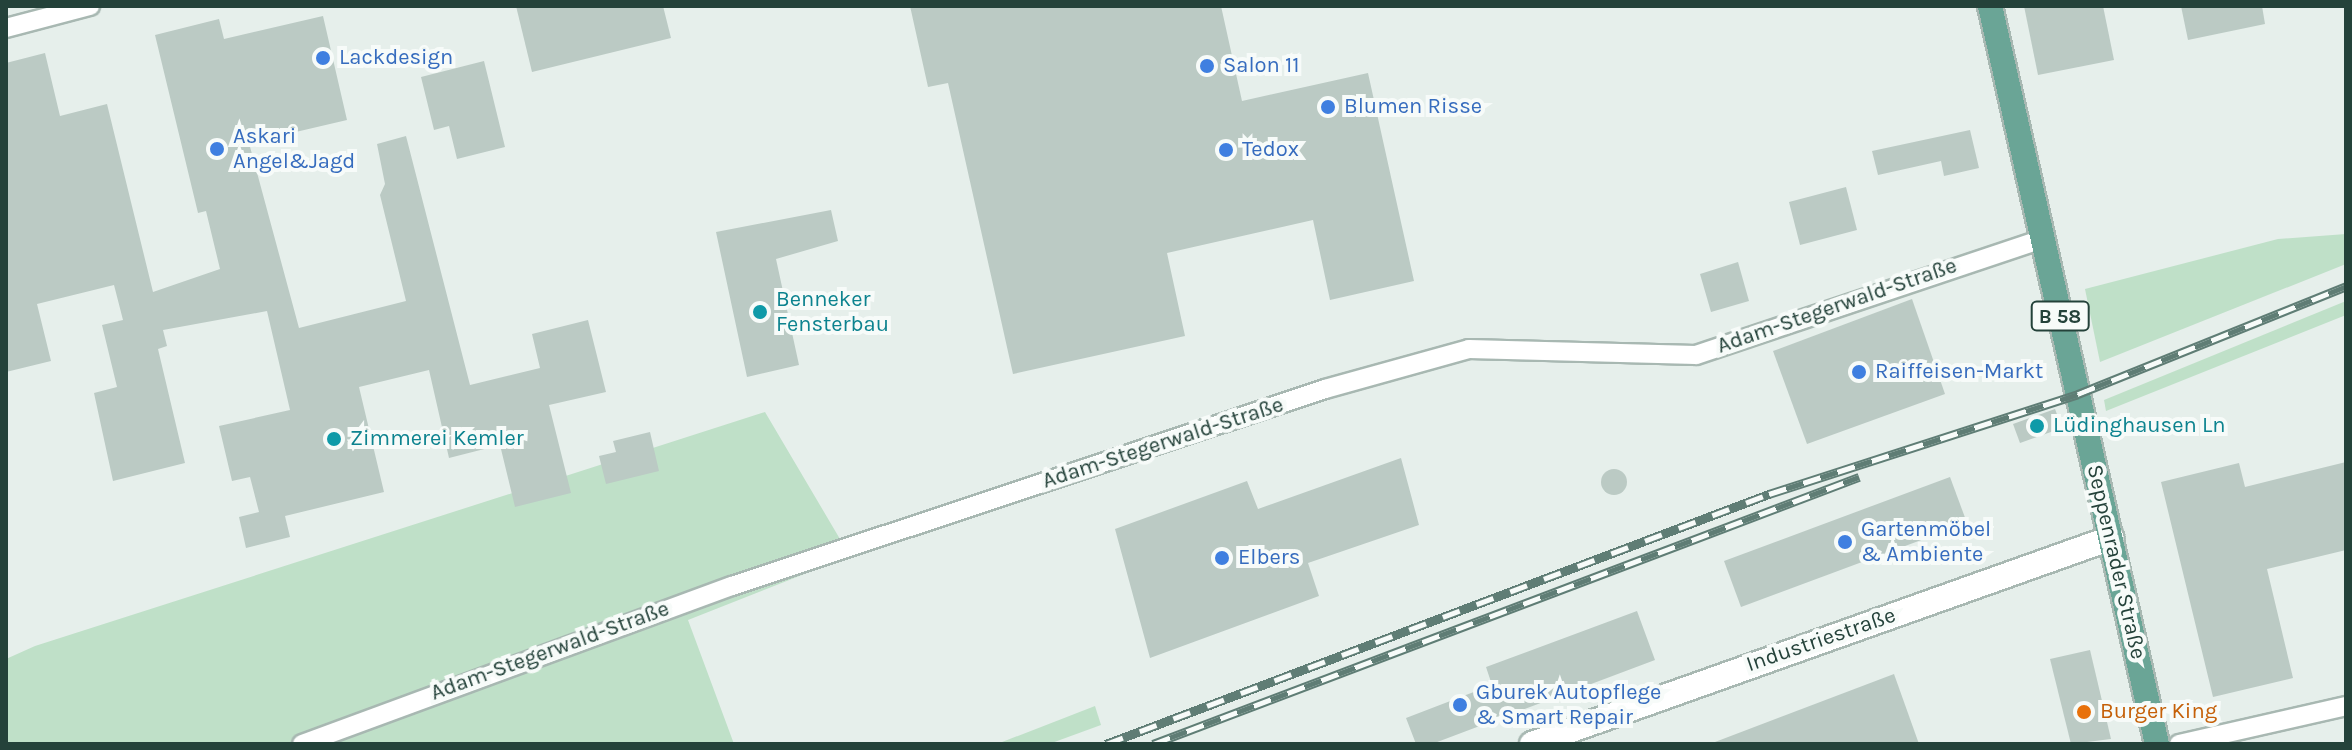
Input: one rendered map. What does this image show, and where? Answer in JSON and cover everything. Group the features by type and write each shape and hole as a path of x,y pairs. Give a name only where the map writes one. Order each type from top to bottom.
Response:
{"main road":[{"name":"Seppenrader Straße","path":"1990,6 2157,744"}],"street":[{"path":"6,28 47,12 90,6"},
{"name":"Adam-Stegerwald-Straße","path":"302,744 732,586 1325,389 1469,349 1696,355 2042,239"},
{"name":"Industriestraße","path":"1532,744 2111,538"},
{"path":"2179,744 2346,706"}],"green space":[{"path":"2346,234 2346,264 2100,362 2085,289 2278,239"},
{"path":"2346,301 2346,315 2106,411 2104,400"},
{"path":"765,412 850,556 688,620 734,744 6,744 6,659 35,646"},
{"path":"1095,706 1101,725 1049,744 997,744"}],"building":[{"path":"516,6 663,6 671,38 532,72"},
{"path":"910,6 1221,6 1242,101 1368,73 1414,281 1330,300 1313,220 1167,253 1185,336 1013,374 948,83 928,87"},
{"path":"2024,6 2103,6 2114,60 2038,75"},
{"path":"2181,6 2262,6 2265,24 2188,40"},
{"path":"323,16 347,120 249,143 299,328 406,301 380,195 385,184 377,144 406,136 470,385 540,368 532,334 588,320 606,392 549,405 571,493 515,507 500,445 449,458 429,370 359,387 384,492 285,516 290,537 246,548 239,517 259,512 250,477 232,481 219,426 290,410 267,311 163,330 167,346 158,349 185,463 113,481 94,393 117,387 102,325 123,320 114,285 37,304 51,361 6,372 6,63 45,53 60,116 107,104 153,292 220,269 206,211 198,213 155,35 219,19 224,39"},
{"path":"484,61 505,147 457,159 449,126 434,130 421,77"},
{"path":"1970,130 1979,168 1944,176 1941,161 1878,175 1872,151"},
{"path":"1846,187 1857,230 1800,245 1789,202"},
{"name":"Benneker Fensterbau","path":"831,210 838,241 776,259 799,365 747,377 716,232"},
{"path":"1738,262 1749,301 1711,312 1700,274"},
{"name":"Raiffeisen-Markt","path":"1912,299 1945,394 1807,444 1773,351"},
{"name":"Lüdinghausen Ln","path":"2055,409 2062,428 2020,443 2013,424"},
{"path":"650,432 659,471 606,484 599,456 616,452 613,441"},
{"name":"Elbers","path":"1401,458 1419,525 1308,563 1319,596 1150,658 1115,529 1247,481 1258,509"},
{"path":"2346,462 2346,550 2267,569 2293,678 2213,697 2161,482 2239,463 2245,487"},
{"path":"1614,469 1623,473 1627,482 1623,491 1614,495 1605,491 1601,482 1605,473"},
{"name":"Gartenmöbel & Ambiente","path":"1950,477 1967,523 1741,607 1724,561"},
{"path":"1637,611 1655,660 1432,744 1416,744 1406,718 1492,685 1486,667"},
{"name":"Burger King","path":"2090,650 2111,739 2071,744 2050,659"},
{"path":"1894,674 1919,744 1715,742"}],"railway":[{"path":"1106,744 1769,494 2078,394 2346,286"},
{"path":"1153,744 1859,477"}],"place":[{"name":"Lackdesign","path":"323,58"},
{"name":"Salon 11","path":"1207,66"},
{"name":"Blumen Risse","path":"1328,107"},
{"name":"Askari Angel&Jagd","path":"217,149"},
{"name":"Tedox","path":"1226,150"},
{"name":"Benneker Fensterbau","path":"760,312"},
{"name":"Raiffeisen-Markt","path":"1859,372"},
{"name":"Lüdinghausen Ln","path":"2037,426"},
{"name":"Zimmerei Kemler","path":"334,439"},
{"name":"Gartenmöbel & Ambiente","path":"1845,542"},
{"name":"Elbers","path":"1222,558"},
{"name":"Gburek Autopflege & Smart Repair","path":"1460,705"},
{"name":"Burger King","path":"2084,712"}]}
